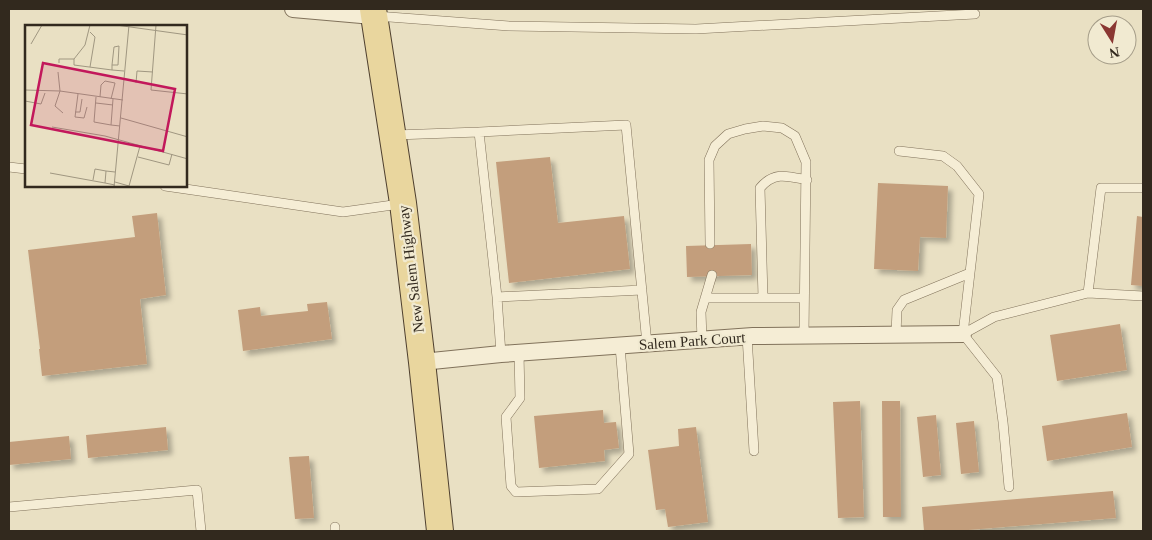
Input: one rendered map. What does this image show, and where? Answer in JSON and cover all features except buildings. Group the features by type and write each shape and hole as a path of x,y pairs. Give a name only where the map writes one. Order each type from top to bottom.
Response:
{"main road":[{"name":"New Salem Highway","path":"373,12 403,203 440,531"}],"street":[{"path":"293,9 373,12"},
{"name":"Salem Park Court","path":"422,362 501,354 747,336 964,334"}],"lane":[{"path":"373,12 508,26 696,29 975,14"},
{"path":"392,135 626,125 647,344"},
{"path":"710,244 709,160 715,146 728,134 745,128 763,126 782,128 795,136 806,162 804,335"},
{"path":"479,132 497,297 501,354"},
{"path":"898,151 943,156 957,166 979,194 964,334 997,378 1009,488"},
{"path":"9,167 25,169"},
{"path":"763,298 760,188 766,180 776,177 806,180"},
{"path":"179,188 343,212 403,203"},
{"path":"1088,293 1101,188 1143,188"},
{"path":"896,334 897,310 904,300 970,273"},
{"path":"702,340 701,312 712,275"},
{"path":"497,297 642,290"},
{"path":"964,334 994,317 1088,293 1143,296"},
{"path":"705,298 804,298"},
{"path":"747,336 754,452"},
{"path":"519,353 520,398 506,417 511,486 516,492 598,489 629,454 620,346"},
{"path":"9,507 196,490 201,531"}]}
